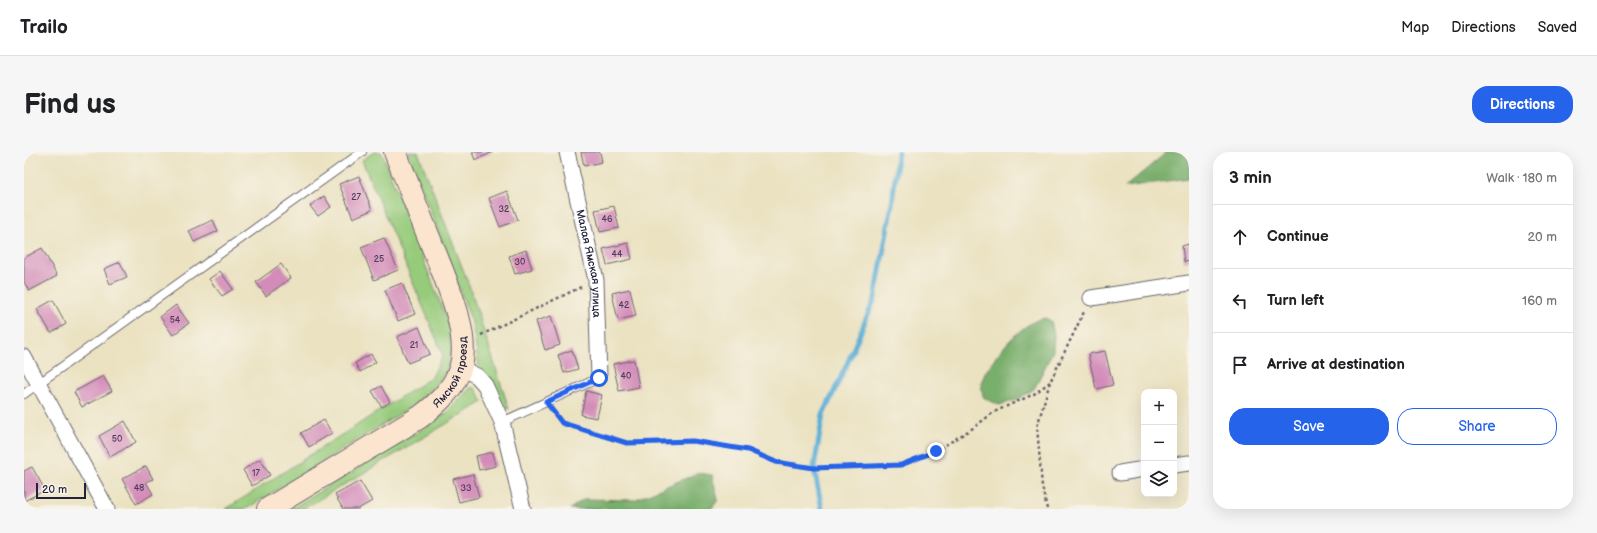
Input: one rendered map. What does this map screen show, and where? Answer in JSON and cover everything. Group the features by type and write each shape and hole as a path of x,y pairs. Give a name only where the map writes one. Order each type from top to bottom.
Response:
{"main road":[{"name":"Ямской проезд","path":"268,509 420,417 437,404 449,390 461,368 463,344 459,320 395,152"}],"street":[{"name":"Малая Ямская улица","path":"567,152 596,280 599,378"},
{"path":"1091,298 1189,283"},
{"path":"24,357 107,509"},
{"path":"461,368 477,376 484,385 502,422 523,509"},
{"path":"1177,465 1189,463"},
{"path":"1120,472 1141,469"}],"lane":[{"path":"24,394 362,152"},
{"path":"502,422 599,378"}],"path":[{"path":"463,344 596,280"},
{"path":"1047,509 1042,486 1037,427 1050,382 1091,298"},
{"path":"546,402 562,423 627,443 693,441 748,450 776,462 814,468 901,465 936,451 973,428 994,412 1034,394 1050,382"}],"green space":[{"path":"374,152 381,152 383,156 450,328 451,343 448,366 439,382 432,390 411,407 246,509 226,509 432,377 443,355 362,160"},
{"path":"408,152 418,152 469,285 509,409 503,408 490,380 479,367 472,322"},
{"path":"1167,152 1189,152 1189,178 1125,187"},
{"path":"1046,318 1051,321 1054,335 1053,351 1034,389 1016,400 999,405 983,397 982,381 994,359 1019,332 1037,320"},
{"path":"470,388 475,388 483,402 303,509 291,509 431,424 449,411"},
{"path":"698,473 712,475 718,500 711,509 570,509 584,499 634,500"}],"building":[{"path":"472,152 493,152 475,160"},
{"path":"581,152 600,152 602,162 584,166"},
{"path":"359,176 372,210 353,218 339,184"},
{"path":"507,191 518,220 500,227 489,198"},
{"path":"324,196 331,207 318,216 310,206"},
{"path":"614,206 619,228 600,232 595,210"},
{"path":"213,220 218,231 194,242 189,231"},
{"path":"384,238 398,270 374,280 361,247"},
{"path":"628,243 632,259 607,265 603,249"},
{"path":"1189,244 1189,261 1184,262 1182,246"},
{"path":"42,248 57,276 29,291 24,282 24,258"},
{"path":"526,250 532,269 515,274 509,256"},
{"path":"120,262 127,277 110,284 104,269"},
{"path":"281,264 291,278 266,296 256,282"},
{"path":"220,271 233,289 222,296 209,279"},
{"path":"402,283 415,314 398,321 385,290"},
{"path":"630,289 636,316 618,320 612,293"},
{"path":"53,300 66,324 51,333 37,309"},
{"path":"176,305 189,323 173,335 160,317"},
{"path":"551,316 560,345 545,350 536,321"},
{"path":"419,327 430,354 408,363 397,337"},
{"path":"572,350 578,369 564,373 558,355"},
{"path":"1105,351 1113,385 1096,389 1088,354"},
{"path":"371,354 376,362 360,372 355,363"},
{"path":"634,360 639,387 619,391 613,364"},
{"path":"103,376 112,391 82,407 74,392"},
{"path":"381,386 390,402 382,407 372,391"},
{"path":"586,391 602,395 597,418 581,415"},
{"path":"324,420 332,433 309,447 301,433"},
{"path":"125,421 136,442 110,457 99,436"},
{"path":"493,452 496,466 479,470 476,456"},
{"path":"260,459 270,475 252,486 243,470"},
{"path":"146,466 153,479 146,482 153,494 136,504 122,479"},
{"path":"32,467 45,490 24,501 24,471"},
{"path":"473,474 479,497 459,502 453,479"},
{"path":"360,481 372,501 358,509 343,509 335,495"}],"waterway":[{"path":"822,509 814,468 823,415 847,364 875,298 892,204 898,152"}],"route":[{"path":"599,378 546,402 562,423 627,443 693,441 748,450 776,462 814,468 901,465 936,451"}]}
